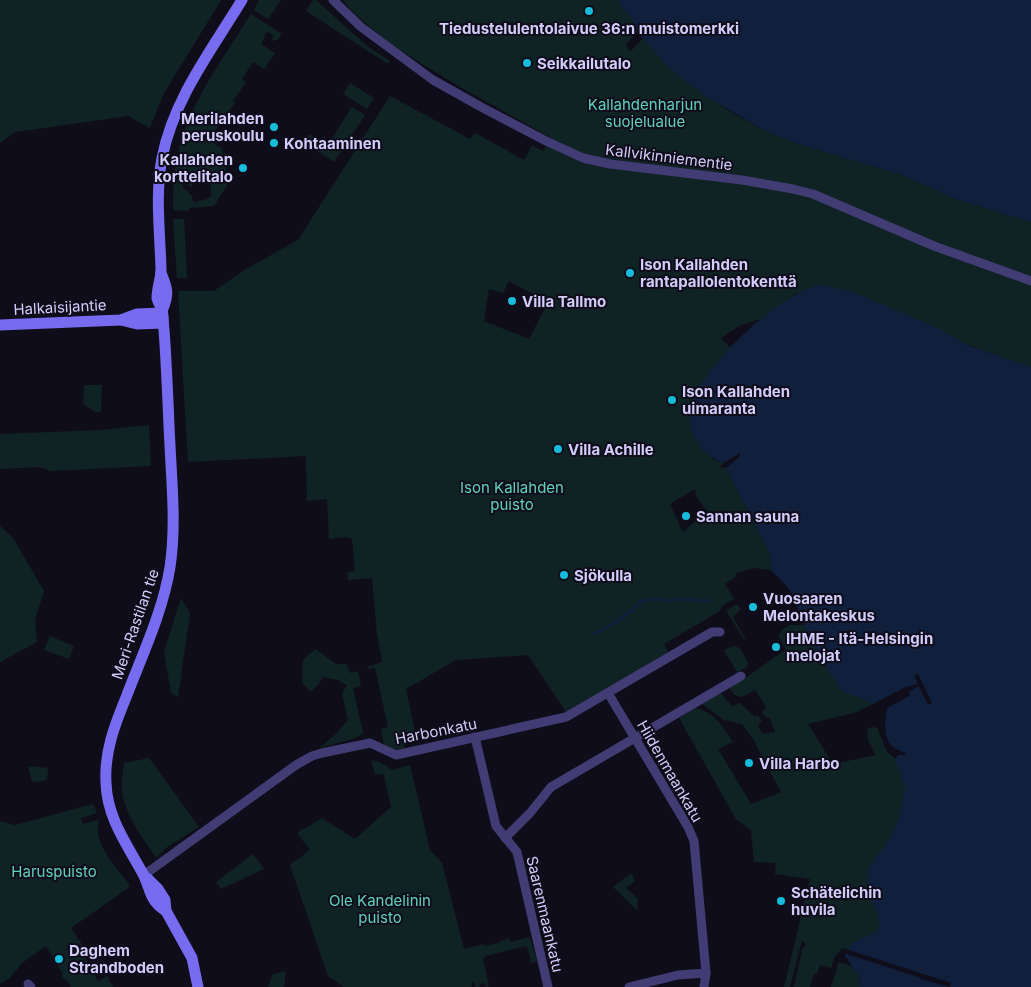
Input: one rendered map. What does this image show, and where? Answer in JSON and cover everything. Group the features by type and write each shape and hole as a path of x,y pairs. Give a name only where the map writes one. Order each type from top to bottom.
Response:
{"street":[{"name":"Meri-Rastilan tie","path":"198,987 192,958 166,911 153,900 144,875 114,822 108,801 106,771 108,747 113,730 155,621 170,567 173,515 161,312 157,288 161,273 158,218 159,184 166,141 177,110 193,77 242,0"},
{"name":"Kallvikinniementie","path":"333,0 361,27 433,80 491,113 583,158 610,164 742,180 813,194 934,246 1031,281"},
{"name":"Halkaisijantie","path":"0,325 121,320 138,324 161,312"},
{"name":"Harbonkatu","path":"144,875 296,765 312,756 370,743 396,755 566,717 712,632 720,632"},
{"path":"505,838 530,814 551,787 741,676"},
{"name":"Hiidenmaankatu","path":"608,692 694,840 706,973 704,987"},
{"name":"Saarenmaankatu","path":"476,737 494,819 500,832 517,852 548,987"},
{"path":"629,987 678,974 706,973"}],"green space":[{"path":"0,0 221,0 163,95 150,128 128,116 15,132 0,143"},
{"path":"259,0 281,0 268,19 254,10"},
{"path":"313,0 316,0 367,46 390,61 388,64 306,11"},
{"name":"Ison Kallahden puisto","path":"343,0 633,0 641,25 626,44 630,52 643,38 668,67 729,111 760,128 792,142 902,175 958,200 1031,222 1031,367 957,341 797,293 763,318 739,326 721,338 730,348 696,392 712,459 724,463 719,467 726,468 770,554 771,570 755,568 735,573 737,576 725,584 734,599 722,606 720,611 664,644 668,652 566,712 528,655 456,660 406,689 416,736 403,739 405,748 395,750 384,745 381,729 388,727 375,668 369,669 367,667 382,662 377,634 372,578 348,580 347,573 355,571 352,539 345,537 329,539 327,499 307,501 306,456 188,462 178,291 214,291 246,269 298,240 390,96 470,139 475,133 524,160 532,145 543,151 551,138 455,84 395,47 352,11","holes":["509,281 548,302 529,339 484,321 489,289 503,293","695,489 696,496 707,511 683,532 670,504"]},
{"path":"251,14 282,34 277,40 271,41 274,36 267,31 261,44 275,53 264,69 253,62 242,79 246,82 233,101 235,103 209,140 222,149 229,182 214,206 190,208 188,211 173,210 176,164 179,149 192,113 220,62","holes":["198,178 211,185 211,196 194,202 192,196 182,186 186,183 191,187 195,179"]},
{"path":"350,83 374,98 367,109 343,94"},
{"path":"352,107 365,115 334,162 304,142 309,134 327,146"},
{"path":"173,219 184,219 187,278 177,278"},
{"path":"84,385 102,385 101,412 96,412 83,404"},
{"path":"149,425 151,466 51,471 39,467 0,469 0,434 101,430"},
{"path":"0,526 13,538 44,591 35,620 37,642 0,662"},
{"path":"181,598 190,613 178,697 171,693 164,652"},
{"path":"737,604 741,609 733,617 746,640 726,611"},
{"path":"790,625 805,625 906,687 857,712 808,724 833,764 876,755 869,742 867,732 868,728 877,728 886,750 895,759 898,755 906,755 954,800 866,955 843,948 835,956 831,968 820,965 817,974 814,974 810,987 794,987 802,950 806,944 802,940 790,987 784,987 810,879 775,874 776,863 754,862 751,830 736,819 679,718 695,708 708,712 722,725 733,742 718,749 751,804 781,792 753,739 742,724 724,720 702,704 721,693 732,706 740,703 754,716 758,715 762,721 758,725 762,734 775,732 770,718 762,713 766,707 755,690 742,697 735,695 729,688 786,650 778,636 783,629"},
{"path":"50,636 74,646 69,659 44,650"},
{"path":"734,646 740,648 748,663 747,667 737,672 724,650"},
{"path":"315,649 336,664 346,664 350,673 358,671 361,686 353,688 363,733 356,738 319,748 335,735 348,720 342,694 347,685 338,680 323,677 319,684 310,692 302,682 303,660"},
{"path":"149,758 199,827 167,847 156,858 130,816 123,797 122,787 124,763"},
{"name":"Ole Kandelinin puisto","path":"371,760 380,762 392,770 410,765 430,850 442,863 464,949 498,943 508,938 511,942 530,937 537,961 531,963 527,946 485,956 483,959 489,986 486,987 484,983 479,984 480,987 476,987 473,981 472,987 344,987 328,976 290,865 310,850 297,833 322,818 355,839 391,807 384,775 375,774"},
{"path":"28,766 48,768 47,779 32,782"},
{"name":"Haruspuisto","path":"93,804 97,813 81,818 83,824 99,820 99,838 102,846 112,863 130,885 71,928 87,952 84,956 98,981 107,976 113,987 71,987 66,979 64,980 61,976 63,974 46,946 22,963 10,978 0,984 0,821 15,825"},
{"path":"253,854 264,869 221,889 216,882"},
{"path":"631,873 635,881 626,888 638,899 637,910 613,887"},
{"path":"839,962 849,965 855,970 859,976 860,987 831,987"},
{"path":"286,971 284,987 268,986 273,974"}],"water":[{"path":"617,0 1031,0 1031,222 958,200 902,175 792,142 760,128 702,94 668,67 637,32 633,19"},
{"path":"822,285 855,293 938,328 967,345 1031,367 1031,987 860,987 859,976 845,956 851,943 877,932 880,926 878,913 869,896 867,881 869,867 889,840 899,819 905,788 895,759 898,755 906,755 888,741 885,729 886,715 887,708 910,695 906,687 874,704 842,691 808,638 805,625 789,589 771,570 770,554 726,468 740,456 740,453 724,463 715,459 707,454 696,440 690,422 692,403 699,387 711,369 728,350 746,332 787,300 806,290"}],"pier":[{"path":"918,674 932,703 928,705 919,686 909,692 910,695 885,709 886,706 907,694 905,691 875,706 871,705 906,687 918,684 914,676"},
{"path":"846,949 951,983 950,987 920,979 844,953"}],"waterway":[{"path":"594,634 618,621 642,601 655,599 710,601"}],"place":[{"name":"Tiedustelulentolaivue 36:n muistomerkki","path":"589,11"},
{"name":"Seikkailutalo","path":"527,63"},
{"name":"Merilahden peruskoulu","path":"274,127"},
{"name":"Kohtaaminen","path":"274,143"},
{"name":"Kallahden korttelitalo","path":"243,168"},
{"name":"Ison Kallahden rantapallolentokenttä","path":"630,273"},
{"name":"Villa Tallmo","path":"512,301"},
{"name":"Ison Kallahden uimaranta","path":"672,400"},
{"name":"Villa Achille","path":"558,449"},
{"name":"Sannan sauna","path":"686,516"},
{"name":"Sjökulla","path":"564,575"},
{"name":"Vuosaaren Melontakeskus","path":"753,607"},
{"name":"IHME - Itä-Helsingin melojat","path":"776,647"},
{"name":"Villa Harbo","path":"749,763"},
{"name":"Schätelichin huvila","path":"781,901"},
{"name":"Daghem Strandboden","path":"59,959"}],"park label":[{"name":"Kallahdenharjun suojelualue","path":"645,112"}]}
